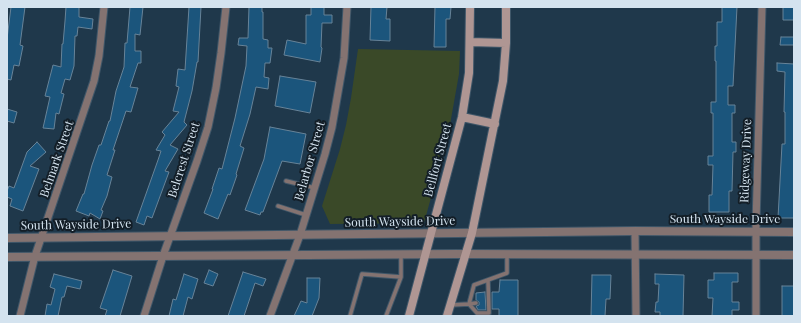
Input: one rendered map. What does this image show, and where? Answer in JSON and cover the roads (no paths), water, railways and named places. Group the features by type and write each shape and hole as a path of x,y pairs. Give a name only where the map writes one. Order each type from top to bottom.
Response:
{"main road":[{"name":"Bellfort Street","path":"409,316 462,117 469,72 470,7"},
{"path":"447,316 472,232 495,124 503,81 506,43 506,7"},
{"path":"470,42 506,43"},
{"path":"462,117 495,124"}],"street":[{"name":"Belmark Street","path":"20,316 35,256 94,81 99,56 104,7"},
{"name":"Belcrest Street","path":"144,316 163,256 208,127 216,88 226,7"},
{"name":"Belarbor Street","path":"270,316 300,235 331,134 344,58 347,7"},
{"name":"Ridgeway Drive","path":"756,316 755,256 762,7"},
{"path":"635,231 636,316"},
{"name":"South Wayside Drive","path":"7,238 472,232 794,232"},
{"path":"7,257 465,254 794,255"}],"lane":[{"path":"286,181 314,188"},
{"path":"278,206 306,215"},
{"path":"469,304 474,285 507,273 507,254"},
{"path":"386,316 401,277 400,255"},
{"path":"350,316 362,274 401,277"},
{"path":"469,304 477,313 489,313 487,302 488,280"},
{"path":"450,305 476,303"}]}
